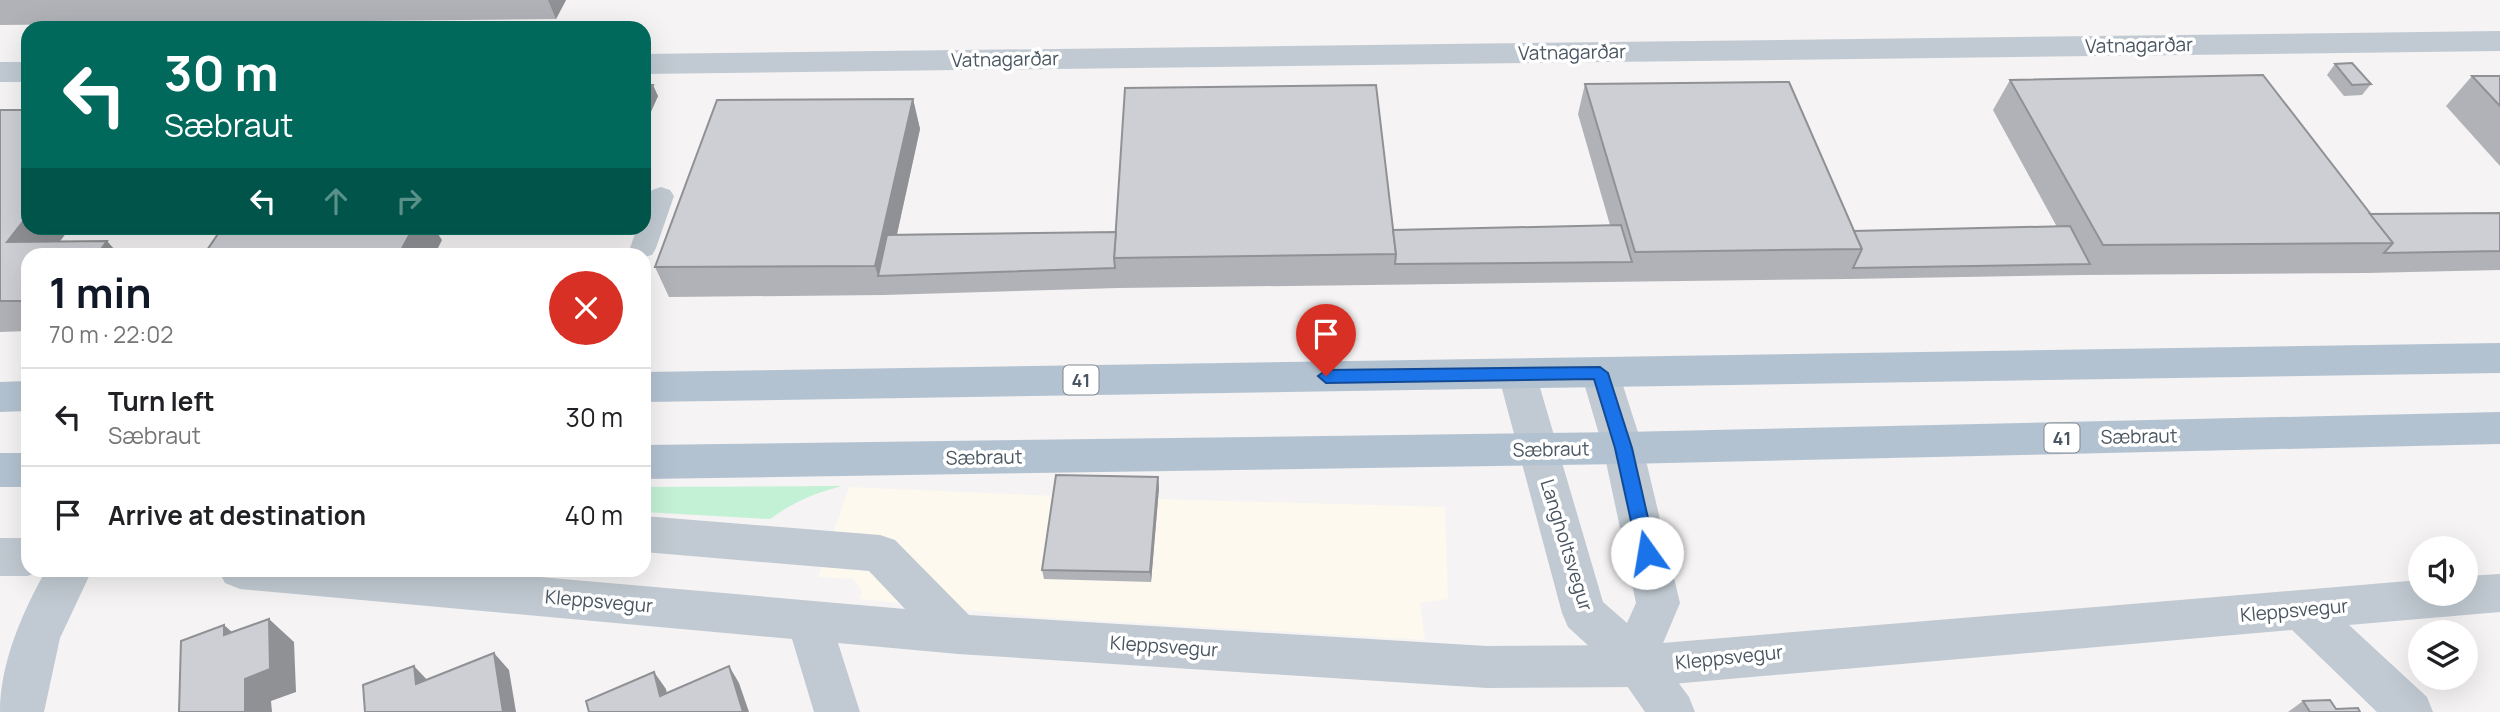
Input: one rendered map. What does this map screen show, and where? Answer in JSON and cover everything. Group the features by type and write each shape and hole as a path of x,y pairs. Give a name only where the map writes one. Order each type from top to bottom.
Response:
{"main road":[{"name":"41","path":"651,387 2500,358"},
{"path":"0,397 21,396"},
{"name":"Sæbraut","path":"651,462 1623,448 2500,428"},
{"path":"0,470 21,470"}],"street":[{"name":"Vatnagarðar","path":"651,64 2500,41"},
{"path":"0,72 21,72"},
{"path":"1600,373 1623,448 1658,603 1636,662"},
{"name":"Langholtsvegur","path":"1517,374 1584,613 1636,662 1672,712"},
{"path":"651,535 880,553 958,634"},
{"path":"0,557 21,557"},
{"path":"21,712 26,675 34,645 47,611 66,577"},
{"name":"Kleppsvegur","path":"321,577 958,634 1487,667 1636,662 1815,649 2500,593"},
{"path":"2302,610 2410,712"},
{"path":"808,619 837,712"}],"lane":[{"path":"651,226 662,196"},
{"path":"643,248 648,235"}],"shaded area":[{"path":"849,487 1056,496 1159,488 1159,499 1445,507 1448,599 1420,603 1425,640 1035,617 859,599 862,592 854,579 818,577"}],"green space":[{"path":"842,486 804,499 770,519 651,512 651,487"}],"building":[{"path":"2352,63 2371,84 2352,85 2335,64"},
{"path":"2263,75 2393,243 2103,245 2010,80"},
{"path":"2472,76 2500,76 2500,106"},
{"path":"1789,82 1862,249 1635,252 1585,84"},
{"path":"1376,85 1396,254 1114,258 1125,88"},
{"path":"913,99 875,266 655,267 717,100"},
{"path":"0,110 21,110 21,224 7,242 107,241 102,248 21,248 21,301 0,301"},
{"path":"2500,213 2500,251 2384,253 2393,243 2370,214"},
{"path":"1621,225 1632,262 1395,264 1393,230"},
{"path":"2070,226 2090,264 1853,268 1862,249 1854,231"},
{"path":"1116,232 1115,268 878,276 887,235"},
{"path":"217,235 409,235 402,248 208,248"},
{"path":"1056,475 1158,477 1150,572 1042,570"},
{"path":"269,619 270,669 245,679 245,712 179,712 181,641 224,625 224,635"},
{"path":"494,653 503,712 365,712 363,685 414,666 416,684"},
{"path":"729,666 743,712 589,712 586,701 654,672 660,696"},
{"path":"2330,700 2336,709 2358,708 2360,712 2310,712 2303,701"}],"route":[{"path":"1326,376 1600,373 1623,448 1647,553"}]}
